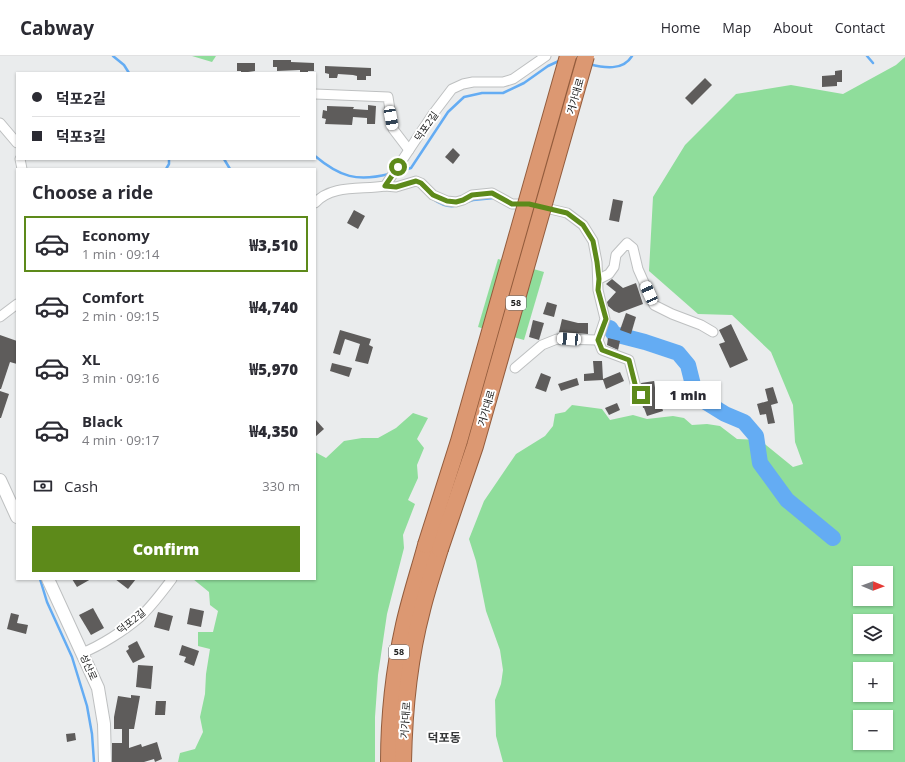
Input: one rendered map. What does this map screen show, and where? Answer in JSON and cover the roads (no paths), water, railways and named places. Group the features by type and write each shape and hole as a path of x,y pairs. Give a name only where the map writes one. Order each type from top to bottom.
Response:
{"highway":[{"name":"거가대로","path":"403,762 409,677 433,547 459,441 568,56"},
{"name":"거가대로","path":"389,762 391,710 395,670 404,624 433,547 475,446 586,56"}],"street":[{"name":"덕포2길","path":"385,186 433,114 452,89 463,84 473,82 503,82 512,78 546,56"},
{"path":"316,94 388,96 393,129 409,150"},
{"path":"0,124 16,142"},
{"path":"316,202 332,191 385,186 396,187 416,181 421,183 433,195 447,201 456,202 472,195 492,193 512,204 529,204 567,213 583,225 593,241 599,279 598,290 606,319 598,340 602,350 629,360 637,392 641,395"},
{"path":"599,279 609,274 614,267 616,255 627,243 633,248 638,269 654,305 672,314 701,325 713,332"},
{"path":"0,317 16,305"},
{"path":"515,368 542,345 557,339 598,340"},
{"path":"0,480 16,515"},
{"name":"성산로","path":"48,580 98,688 104,724 105,762"},
{"name":"덕포2길","path":"82,653 97,647 140,617 171,580"}],"waterway":[{"path":"113,56 124,65 128,72"},
{"path":"589,64 601,67 613,67 624,64 632,56"},
{"path":"867,56 873,63"},
{"path":"398,172 411,168 448,112 464,97 482,93 503,93 524,83 548,66 561,60"},
{"path":"316,157 333,169 349,176 367,178 389,174"},
{"path":"167,168 169,160"},
{"path":"225,160 229,168"},
{"path":"467,202 494,198"},
{"path":"433,199 443,205 454,206"},
{"path":"610,328 614,334 678,353 688,365 693,385 704,401 725,414 744,422 756,436 760,463 787,500 833,538"},
{"path":"40,580 47,602 72,657 87,706 92,734 94,762"}],"district":[{"name":"덕포동","path":"444,738"}]}
